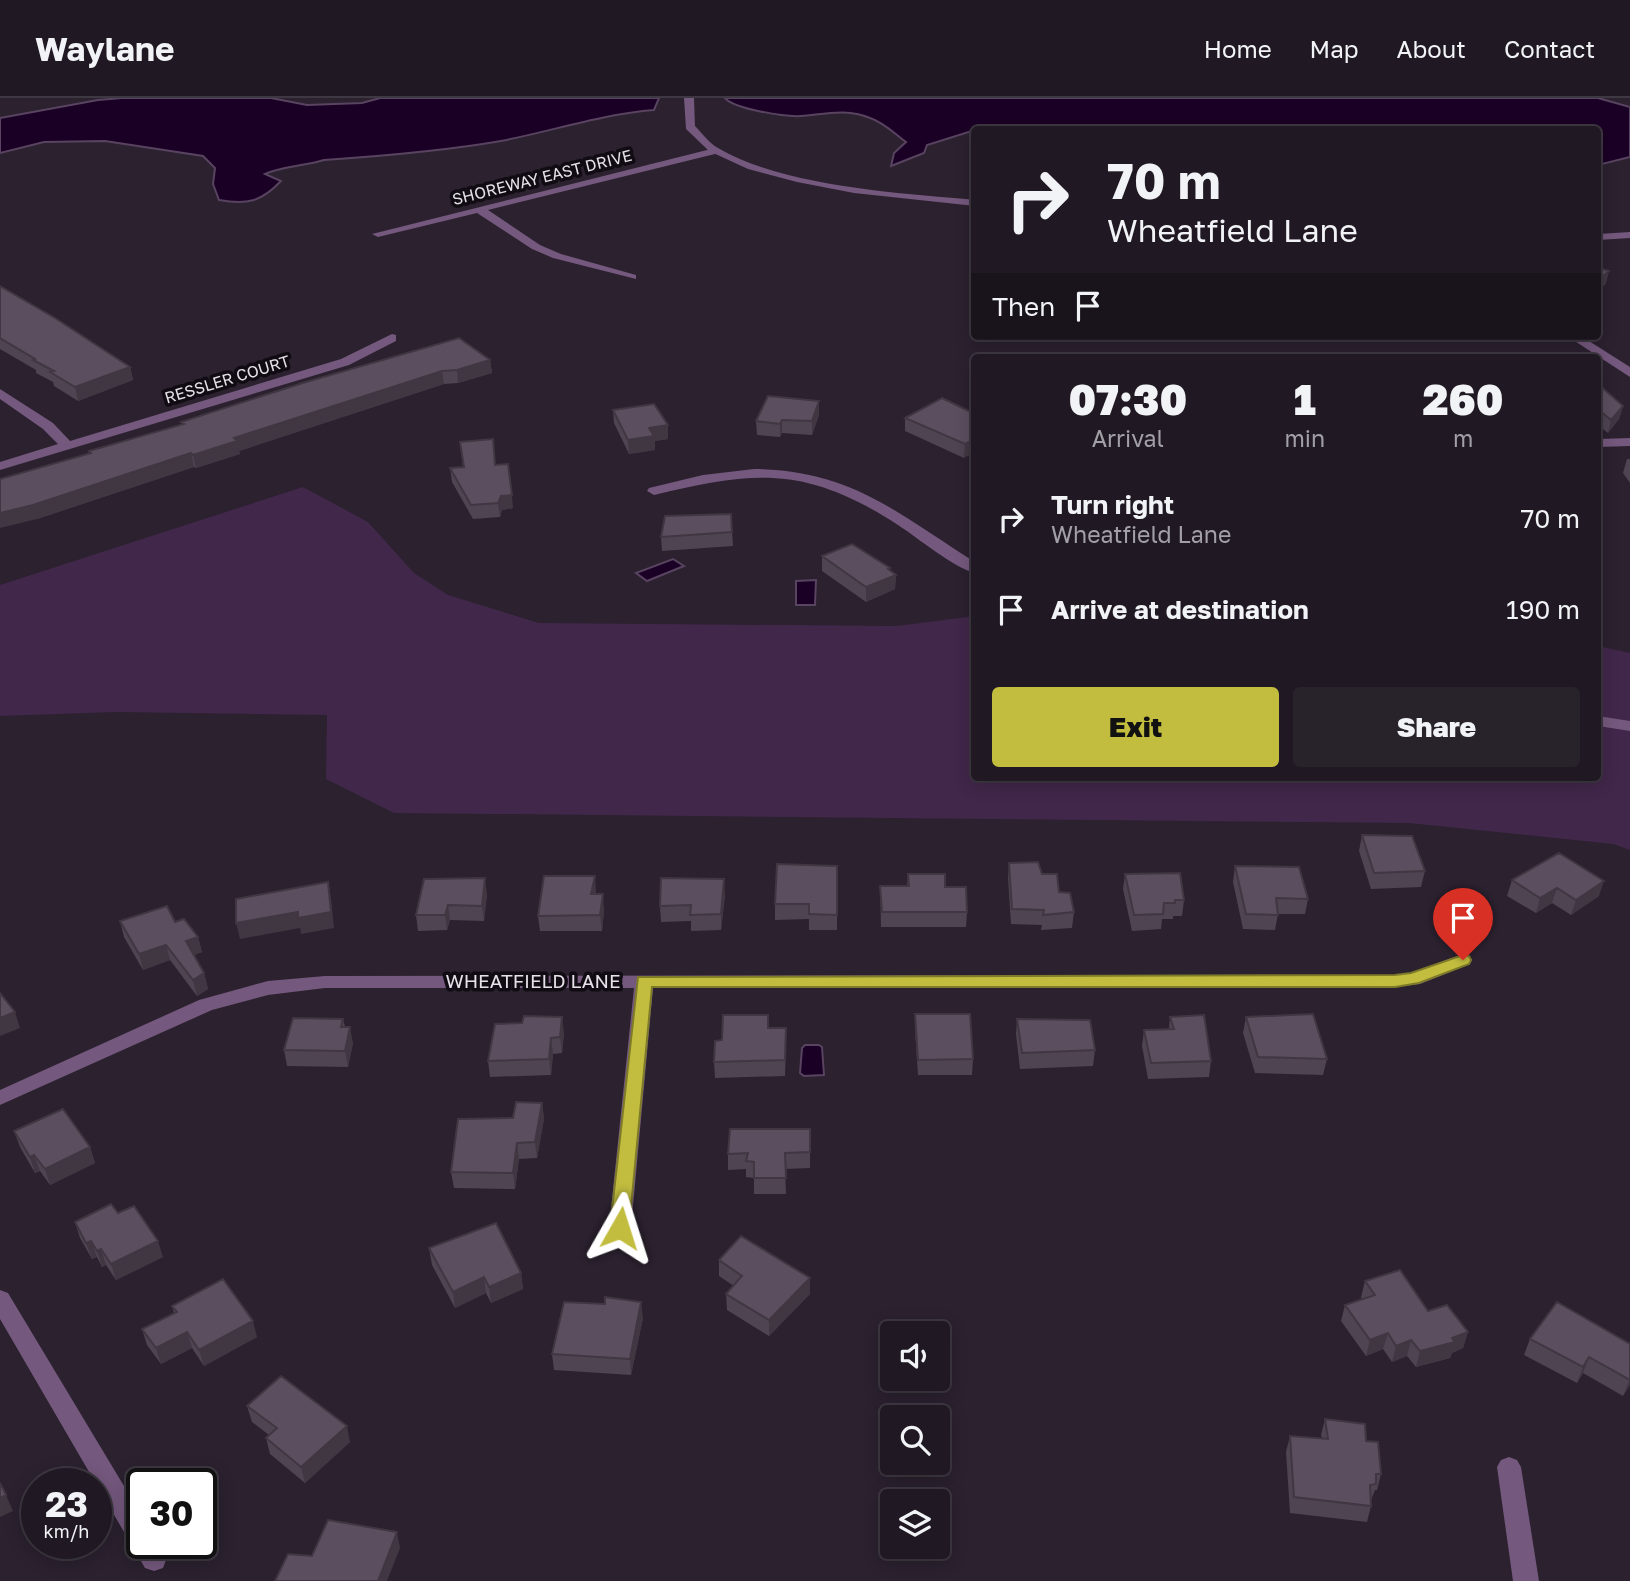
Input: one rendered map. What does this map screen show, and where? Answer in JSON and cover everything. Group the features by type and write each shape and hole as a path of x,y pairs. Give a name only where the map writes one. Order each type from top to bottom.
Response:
{"street":[{"path":"689,98 684,111 689,129 715,151 760,170 823,185 971,203"},
{"name":"SHOREWAY EAST DRIVE","path":"377,234 715,151"},
{"path":"479,209 536,247 557,256 632,277"},
{"path":"1601,237 1630,235"},
{"name":"RESSLER COURT","path":"0,466 345,362 392,338"},
{"path":"1579,340 1601,354"},
{"path":"1601,354 1630,373"},
{"path":"0,393 48,426 68,446"},
{"path":"1601,443 1630,442"},
{"path":"654,491 736,473 773,474 814,480 852,492 971,566"},
{"path":"1601,721 1630,726"},
{"name":"WHEATFIELD LANE","path":"0,1098 206,1005 268,988 325,982 1395,981 1413,979 1463,960"},
{"path":"620,1228 644,981"},
{"path":"0,1299 126,1512"},
{"path":"1509,1467 1526,1581"}],"shaded area":[{"path":"122,98 271,98 307,105 362,103 380,98 659,98 654,110 596,119 501,141 413,153 324,160 279,169 265,174 281,181 274,188 260,198 246,202 219,200 213,184 215,168 203,156 105,141 44,142 0,153 0,118"},
{"path":"725,98 1598,98 1630,107 1630,157 1601,164 1601,126 971,126 971,131 927,145 924,153 891,166 894,153 906,142 875,120 844,112 801,116 772,114 730,102"},
{"path":"303,487 368,522 414,573 448,595 539,623 897,626 971,617 971,781 1601,781 1601,647 1630,653 1630,850 1613,844 1409,823 394,813 326,779 327,715 116,712 0,716 0,585"},
{"path":"673,559 684,566 647,581 636,573"},
{"path":"816,580 815,605 796,605 796,581"},
{"path":"805,1045 822,1047 824,1075 804,1076 800,1073 802,1048"}],"building":[{"path":"1601,269 1609,271 1601,278"},
{"path":"0,286 130,367 75,387 50,372 54,371 0,338"},
{"path":"459,338 490,360 457,370 442,371 234,438 237,441 0,513 0,479 184,424 181,422 306,382"},
{"path":"1601,387 1623,406 1611,420 1601,412"},
{"path":"768,396 819,401 812,421 782,420 780,424 756,421"},
{"path":"942,398 971,412 971,441 965,444 905,418"},
{"path":"654,404 668,425 649,428 654,436 628,440 613,410"},
{"path":"493,439 495,465 508,464 512,495 501,496 498,503 471,505 450,468 464,467 460,442"},
{"path":"731,514 732,532 661,537 665,516"},
{"path":"852,544 890,568 888,569 896,575 866,587 822,556"},
{"path":"1362,835 1412,836 1425,871 1374,873"},
{"path":"1559,853 1604,881 1576,900 1557,888 1540,898 1512,880"},
{"path":"1038,862 1042,874 1057,874 1059,892 1070,893 1074,912 1043,915 1044,910 1012,909 1009,863"},
{"path":"777,864 837,866 837,915 809,914 809,904 775,904"},
{"path":"1235,866 1299,867 1308,899 1276,898 1278,915 1246,914"},
{"path":"1180,873 1184,900 1164,903 1163,914 1134,915 1125,874"},
{"path":"908,874 945,874 945,887 966,887 967,912 882,912 880,886 909,886"},
{"path":"544,876 595,876 591,894 603,894 600,915 538,916"},
{"path":"485,878 482,906 448,905 445,915 416,915 424,879"},
{"path":"661,878 724,879 721,914 690,915 691,905 660,906"},
{"path":"328,882 331,912 298,918 298,912 236,923 236,899"},
{"path":"167,906 175,922 184,919 198,937 186,941 204,973 193,980 166,945 139,954 120,921"},
{"path":"0,993 15,1012 0,1018"},
{"path":"915,1014 970,1014 973,1059 918,1060"},
{"path":"1313,1014 1327,1059 1258,1057 1246,1017"},
{"path":"723,1015 768,1015 768,1028 786,1028 785,1060 714,1062 715,1041 722,1040"},
{"path":"1204,1015 1211,1061 1151,1063 1144,1030 1174,1029 1170,1017"},
{"path":"524,1016 562,1017 560,1037 551,1038 549,1059 488,1061 495,1024 522,1023"},
{"path":"293,1018 343,1019 341,1027 350,1027 345,1051 284,1050"},
{"path":"1017,1019 1090,1020 1095,1050 1022,1053"},
{"path":"516,1102 542,1103 535,1142 517,1143 513,1173 451,1172 458,1119 513,1118"},
{"path":"63,1109 90,1147 45,1169 34,1155 30,1157 14,1131"},
{"path":"730,1129 810,1129 810,1152 785,1153 786,1178 754,1178 754,1162 746,1161 748,1153 728,1154"},
{"path":"111,1204 118,1213 134,1206 158,1241 111,1264 101,1249 97,1251 91,1241 86,1243 75,1222"},
{"path":"496,1223 521,1273 489,1287 484,1277 453,1292 429,1248"},
{"path":"741,1236 810,1278 769,1320 726,1294 742,1276 719,1260"},
{"path":"1400,1270 1428,1311 1447,1305 1468,1332 1452,1338 1455,1342 1420,1351 1411,1340 1396,1346 1388,1333 1370,1340 1345,1305 1375,1295 1365,1281"},
{"path":"223,1279 253,1321 199,1350 187,1332 156,1348 142,1329 177,1312 172,1306"},
{"path":"605,1297 641,1302 630,1359 552,1354 564,1302 605,1304"},
{"path":"1557,1302 1630,1344 1630,1380 1589,1357 1583,1367 1530,1339"},
{"path":"281,1376 347,1426 301,1467 266,1438 277,1428 247,1406"},
{"path":"1325,1419 1365,1424 1366,1441 1378,1442 1381,1474 1376,1474 1376,1484 1370,1485 1371,1506 1294,1497 1290,1436 1328,1439"},
{"path":"0,1483 6,1495 0,1498"},
{"path":"328,1520 397,1532 378,1581 275,1581 288,1554 312,1556"}],"route":[{"path":"620,1228 644,981 1395,981 1413,979 1463,960"}]}
